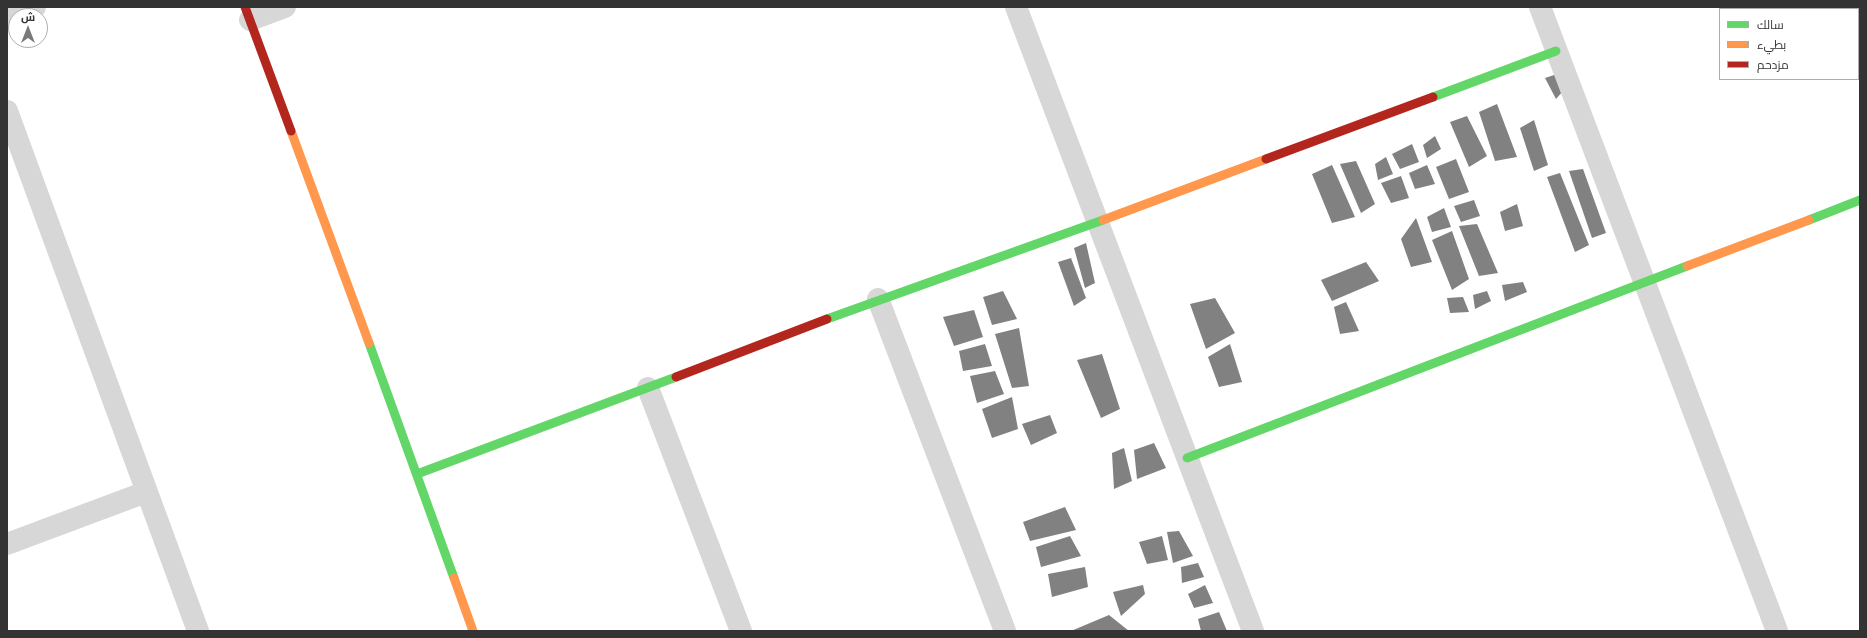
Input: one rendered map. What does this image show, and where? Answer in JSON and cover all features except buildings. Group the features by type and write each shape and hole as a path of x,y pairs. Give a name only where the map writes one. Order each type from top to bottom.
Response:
{"street":[{"path":"7,17 35,7"},
{"path":"285,7 247,14 417,474 473,631"},
{"path":"1016,7 1253,631"},
{"path":"1540,7 1777,631"},
{"path":"417,474 648,388 878,299 1097,222 1556,51"},
{"path":"7,111 198,631"},
{"path":"1187,458 1860,200"},
{"path":"878,299 1005,631"},
{"path":"648,388 741,631"},
{"path":"7,544 146,492"}],"traffic: fast":[{"path":"1433,97 1556,51"},
{"path":"1809,220 1860,200"},
{"path":"827,319 1103,220"},
{"path":"1187,458 1687,266"},
{"path":"369,343 454,578"},
{"path":"417,474 676,377"}],"traffic: slow":[{"path":"291,131 369,343"},
{"path":"1103,220 1266,159"},
{"path":"1687,266 1809,220"},
{"path":"454,578 473,631"}],"traffic: jam":[{"path":"245,7 291,131"},
{"path":"1266,159 1433,97"},
{"path":"676,377 827,319"}]}
